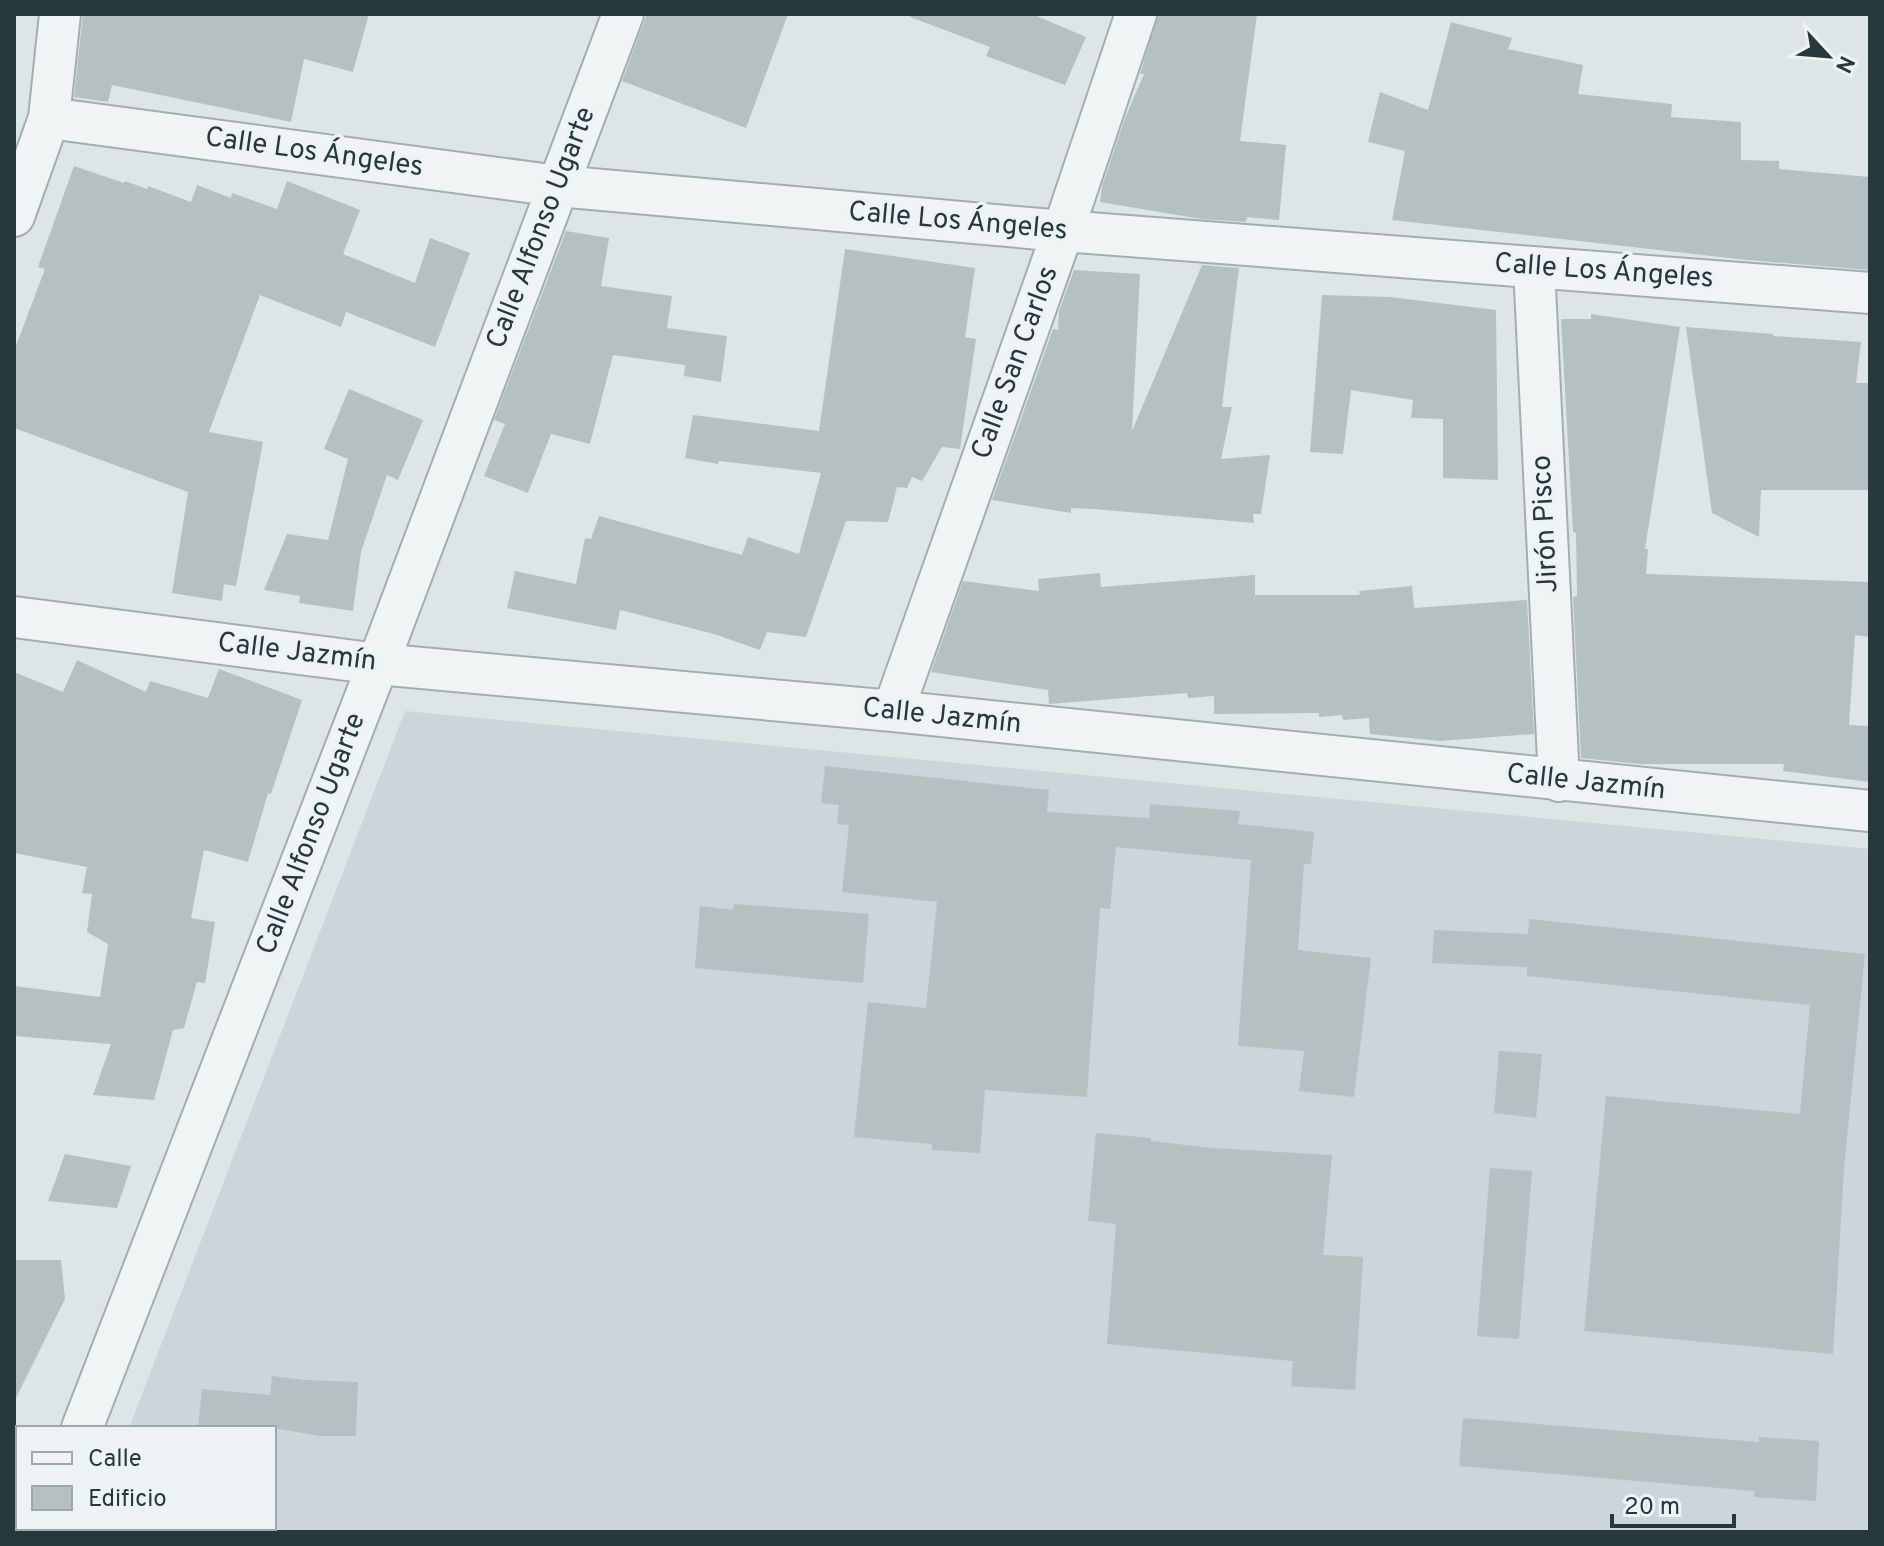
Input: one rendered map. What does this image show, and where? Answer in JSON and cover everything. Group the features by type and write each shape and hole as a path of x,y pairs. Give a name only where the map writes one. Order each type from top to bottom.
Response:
{"street":[{"path":"14,216 49,118 60,14"},
{"name":"Calle Alfonso Ugarte","path":"83,1426 378,664 623,14"},
{"name":"Calle San Carlos","path":"893,711 1063,231 1136,14"},
{"name":"Calle Los Ángeles","path":"49,118 558,186 1063,231 1870,293"},
{"name":"Jirón Pisco","path":"1534,267 1559,781"},
{"name":"Calle Jazmín","path":"14,617 378,664 893,711 1870,811"}],"shaded area":[{"path":"405,711 1870,849 1870,1532 89,1532 276,1530 276,1426 130,1426"}],"building":[{"path":"83,14 369,14 353,72 304,59 291,122 112,85 108,102 74,97"},
{"path":"647,14 788,14 746,128 622,81"},
{"path":"910,14 1032,14 1086,37 1065,85 986,56 990,47 910,17"},
{"path":"1158,14 1257,14 1240,141 1286,145 1279,220 1247,217 1246,222 1201,219 1100,202 1102,186 1125,118 1144,74 1140,74"},
{"path":"1451,22 1512,38 1508,49 1583,65 1578,94 1672,104 1671,117 1741,122 1741,160 1779,161 1779,169 1870,177 1870,270 1747,260 1392,220 1405,151 1368,142 1380,92 1428,110"},
{"path":"74,166 124,183 147,189 148,186 191,202 197,185 231,198 232,193 277,209 287,181 360,210 343,254 415,283 430,238 470,253 435,347 346,312 341,327 260,295 209,432 263,442 236,586 224,584 222,601 172,593 188,492 14,428 14,351 45,269 38,267"},
{"path":"566,231 609,238 601,286 672,296 667,328 727,336 721,382 684,376 685,365 613,355 590,444 551,434 528,493 484,476 505,424 494,420"},
{"path":"845,249 975,268 965,337 976,339 960,449 942,447 922,481 912,477 907,488 897,487 888,522 846,521 806,637 767,632 760,650 714,634 620,610 616,630 507,608 515,571 576,584 585,538 591,539 599,516 742,555 748,537 799,554 821,473 685,458 693,415 819,431"},
{"path":"1202,265 1239,268 1222,407 1232,407 1221,459 1270,455 1261,514 1253,514 1254,523 1094,509 1071,508 1071,513 992,500 1053,329 1058,330 1059,311 1074,270 1140,274 1132,431"},
{"path":"1322,295 1390,297 1496,310 1498,480 1443,478 1443,419 1411,418 1413,400 1351,390 1343,454 1310,452"},
{"path":"1591,314 1680,327 1645,549 1648,549 1646,574 1870,582 1870,637 1855,635 1849,725 1870,726 1870,782 1783,771 1784,764 1640,764 1581,758 1573,597 1577,596 1576,533 1573,532 1561,319 1591,319"},
{"path":"1686,327 1861,342 1856,383 1870,383 1870,490 1761,490 1759,537 1712,513"},
{"path":"349,389 423,420 398,480 387,475 361,552 353,611 299,603 300,596 264,590 287,534 328,540 348,459 324,449"},
{"path":"1100,573 1101,587 1255,575 1255,595 1360,595 1359,591 1412,586 1414,608 1527,600 1534,734 1440,741 1370,734 1369,718 1343,720 1342,715 1319,717 1319,713 1214,714 1214,696 1188,698 1187,693 1049,704 1048,690 931,672 963,581 1039,591 1038,579"},
{"path":"77,660 146,692 150,681 208,698 219,669 302,700 271,794 268,793 248,862 204,850 191,918 215,922 205,983 197,982 184,1028 173,1030 154,1100 93,1095 111,1044 14,1036 14,986 100,997 108,944 87,932 92,894 82,893 87,867 14,853 14,672 63,692"},
{"path":"825,766 1049,790 1047,812 1149,818 1150,804 1240,811 1238,824 1314,832 1311,864 1304,864 1298,950 1371,958 1354,1097 1299,1091 1304,1051 1238,1046 1251,860 1116,847 1110,909 1100,908 1087,1097 985,1090 980,1153 932,1150 932,1144 854,1137 868,1002 926,1008 937,902 842,892 849,825 837,824 839,805 821,803"},
{"path":"734,904 869,914 863,983 695,968 700,906 733,910"},
{"path":"1529,919 1865,954 1844,1169 1833,1354 1584,1331 1606,1096 1800,1114 1810,1005 1527,976 1527,967 1432,963 1434,930 1528,934"},
{"path":"1499,1051 1542,1054 1536,1118 1494,1113"},
{"path":"1096,1133 1212,1148 1332,1155 1323,1255 1363,1257 1355,1390 1291,1386 1293,1361 1107,1344 1116,1224 1088,1221"},
{"path":"65,1154 131,1166 117,1208 48,1201"},
{"path":"1490,1168 1532,1171 1519,1339 1477,1336"},
{"path":"14,1260 61,1260 65,1299 14,1402"},
{"path":"272,1376 358,1382 356,1436 320,1436 276,1426 198,1426 202,1389 270,1395"},
{"path":"1463,1418 1759,1442 1759,1437 1819,1441 1816,1501 1754,1497 1755,1491 1459,1466"}]}
